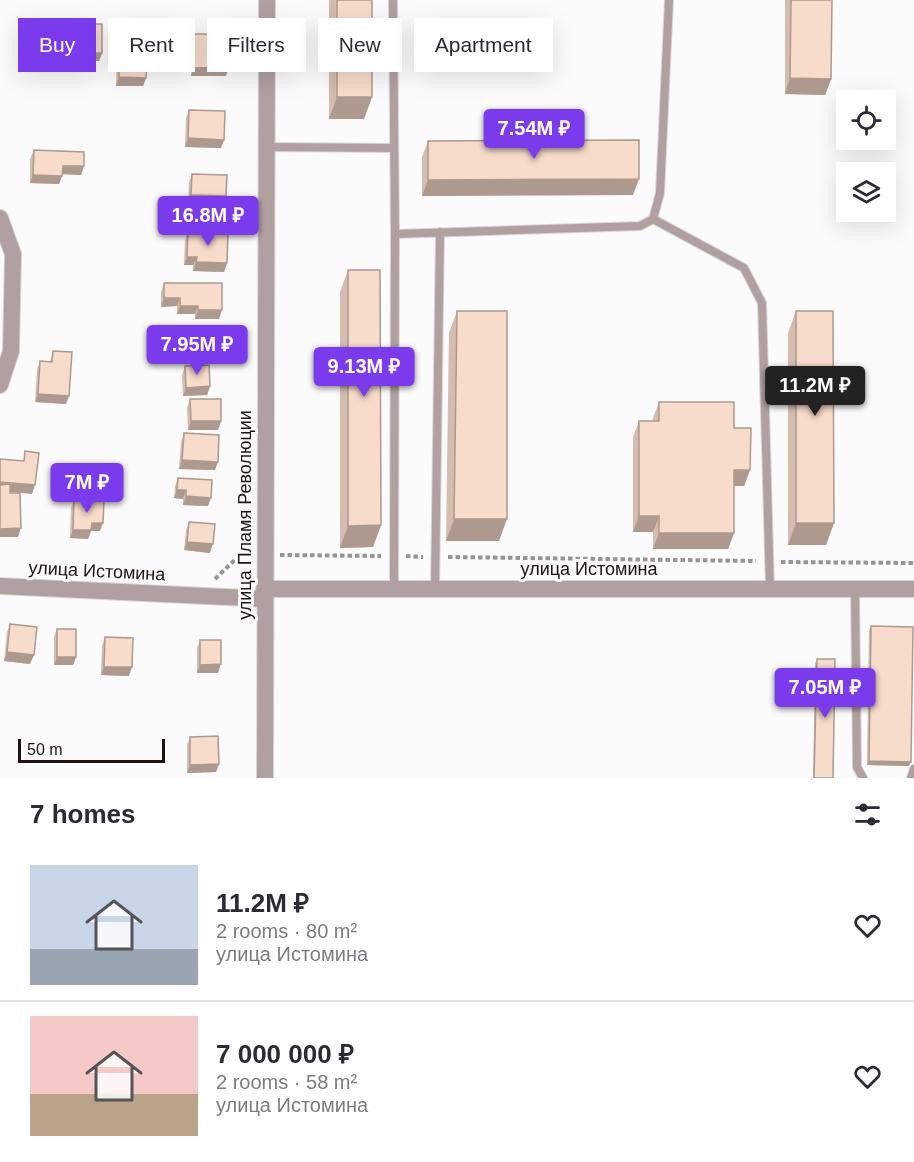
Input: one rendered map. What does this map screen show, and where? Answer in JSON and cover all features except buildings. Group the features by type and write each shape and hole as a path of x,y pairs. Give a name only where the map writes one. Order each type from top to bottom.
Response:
{"street":[{"name":"улица Пламя Революции","path":"265,778 267,0"},
{"path":"0,218 14,254 11,351 0,385"},
{"name":"улица Истомина","path":"0,586 264,594 394,589 914,589"}],"lane":[{"path":"393,0 394,589"},
{"path":"395,234 640,226 653,219 660,193 669,0"},
{"path":"267,147 394,148"},
{"path":"653,219 744,268 762,303 770,589"},
{"path":"435,589 440,232"},
{"path":"855,589 857,766 861,776"},
{"path":"911,778 914,769"}],"path":[{"path":"212,582 241,554 914,562"}]}
